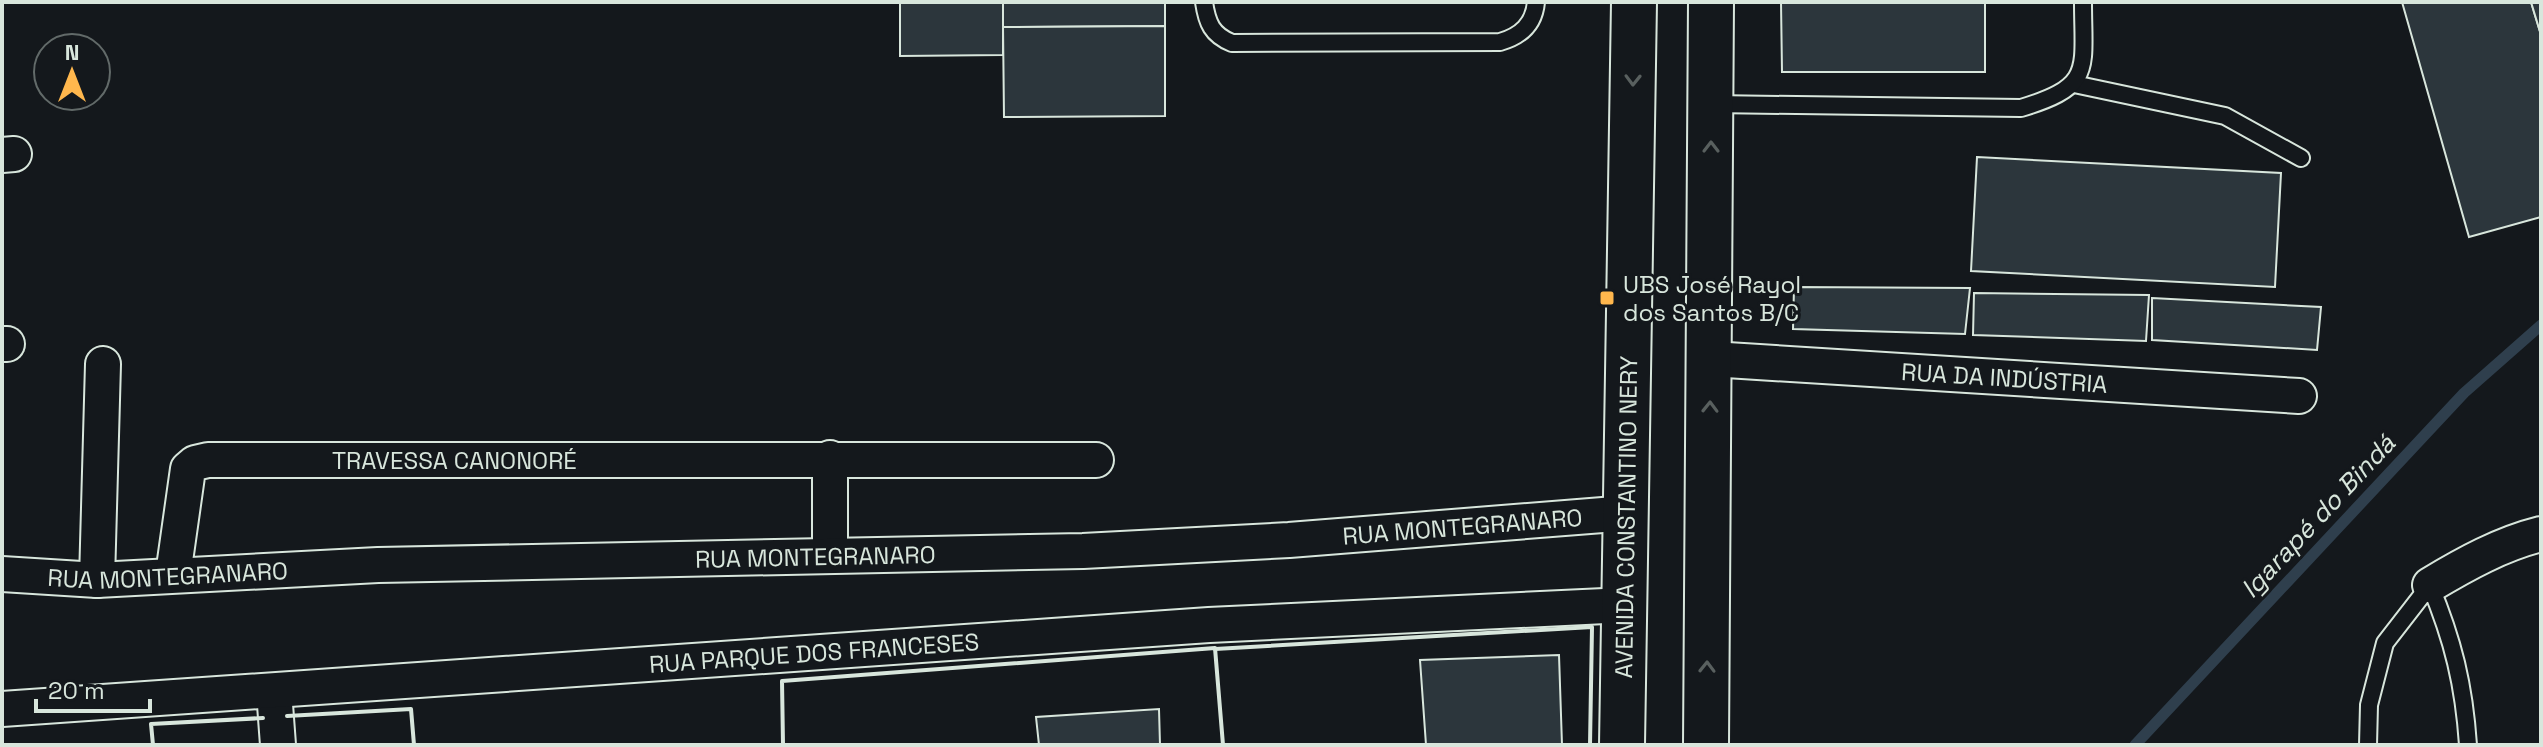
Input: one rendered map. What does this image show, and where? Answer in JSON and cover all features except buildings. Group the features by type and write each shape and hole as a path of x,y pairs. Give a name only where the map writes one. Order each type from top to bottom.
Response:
{"highway":[{"name":"AVENIDA CONSTANTINO NERY","path":"1622,745 1634,2"},
{"path":"1706,745 1711,359 1711,2"}],"street":[{"name":"RUA DA INDÚSTRIA","path":"1711,359 2299,396"},
{"path":"97,580 103,364"},
{"path":"830,458 830,553"},
{"name":"TRAVESSA CANONORÉ","path":"173,575 188,469 195,463 208,460 1096,460"},
{"name":"RUA MONTEGRANARO","path":"2,574 97,580 830,553 1083,551 1225,544 1628,513"},
{"path":"2430,585 2494,551 2541,534"},
{"name":"RUA PARQUE DOS FRANCESES","path":"2,709 1209,625 1626,605"},
{"path":"274,691 278,745"}],"lane":[{"path":"1204,2 1208,24 1217,37 1232,43 1279,43 1500,42 1515,38 1527,27 1536,2"},
{"path":"1711,104 2021,108 2053,98 2074,84 2083,60 2083,2"},
{"path":"2074,84 2225,116 2301,158"},
{"path":"2368,745 2369,705 2385,643 2430,585 2452,637 2465,696 2468,745"}],"waterway":[{"name":"Igarapé do Bindá","path":"2135,745 2464,393 2541,325"}],"wall":[{"path":"1215,649 1592,627 1590,745"},
{"path":"783,745 782,681 1215,648 1223,745"},
{"path":"287,716 411,709 414,745"},
{"path":"153,745 151,724 263,718"}],"place":[{"name":"UBS José Rayol dos Santos B/C","path":"1607,298"}]}
